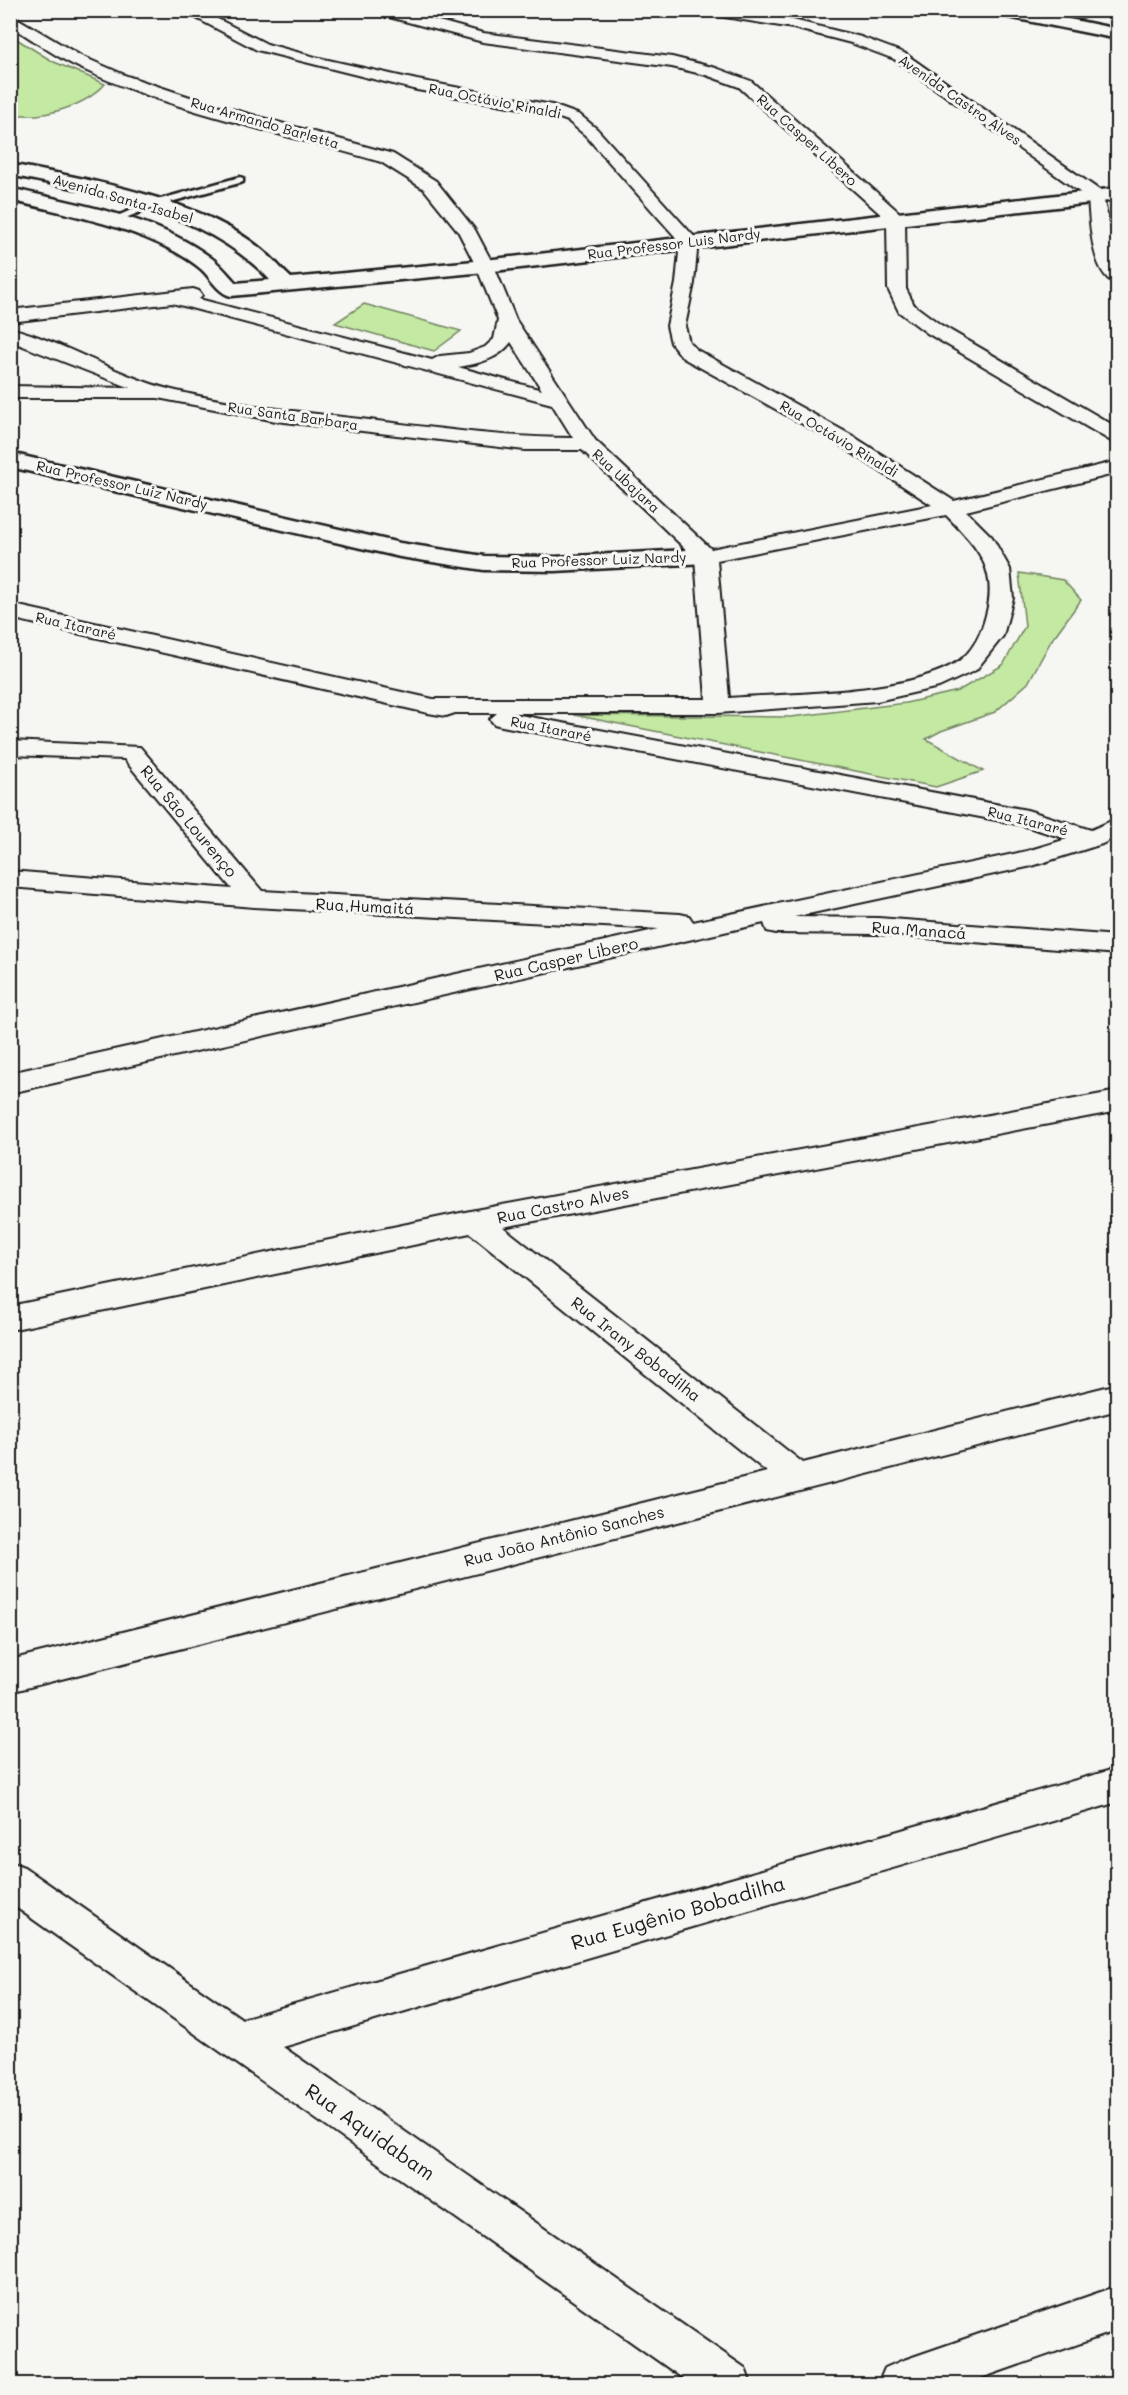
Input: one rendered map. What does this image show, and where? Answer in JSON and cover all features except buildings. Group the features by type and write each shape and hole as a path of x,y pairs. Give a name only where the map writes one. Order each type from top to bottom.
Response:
{"main road":[{"path":"998,10 1118,34"},
{"path":"1065,25 1108,49"},
{"name":"Avenida Santa Isabel","path":"10,169 153,204 202,221 242,242 275,270 285,284"},
{"name":"Avenida Santa Isabel","path":"10,194 112,220 167,240 201,260 231,290"},
{"name":"Rua Professor Luis Nardy","path":"231,290 485,266 1118,194"},
{"name":"Rua Professor Luiz Nardy","path":"10,460 400,550 484,563 555,564 706,556"}],"street":[{"name":"Rua Octávio Rinaldi","path":"188,10 262,47 312,61 417,85 546,108 574,118 591,132 689,241 685,283 676,326 680,343 690,354 844,439 951,508 984,542 999,569 1002,598 992,636 968,665 931,682 877,694 718,706 429,706"},
{"name":"Rua Casper Libero","path":"379,10 483,37 672,62 745,84 896,219"},
{"name":"Avenida Castro Alves","path":"706,10 793,24 856,40 899,56 1096,196"},
{"name":"Rua Armando Barletta","path":"10,18 83,63 142,87 211,109 387,158 430,185 466,230 485,266"},
{"path":"1096,196 1106,260 1114,277 1118,279"},
{"path":"896,219 897,289 906,308 934,329 1118,437"},
{"name":"Rua Ubajara","path":"485,266 507,320 587,444 706,556"},
{"path":"10,316 231,290 308,332"},
{"path":"174,298 558,400"},
{"path":"410,359 447,362 474,358 493,350 503,341 507,320"},
{"name":"Rua Santa Barbara","path":"10,334 164,394 276,416 525,444 587,444"},
{"path":"10,392 164,394"},
{"name":"Rua Professor Luiz Nardy","path":"706,556 951,508 1118,467"},
{"path":"706,556 718,706"},
{"name":"Rua Itararé","path":"10,611 429,706 1027,818 1093,839"},
{"name":"Rua São Lourenço","path":"10,748 131,752 254,899"},
{"name":"Rua Casper Libero","path":"10,1083 721,924 1032,858 1093,839 1118,825"},
{"name":"Rua Humaitá","path":"10,879 254,899 495,914 721,924"},
{"name":"Rua Manacá","path":"721,924 878,926 1118,945"},
{"name":"Rua Castro Alves","path":"10,1318 475,1221 1118,1101"},
{"name":"Rua Irany Bobadilha","path":"475,1221 797,1477"},
{"name":"Rua João Antônio Sanches","path":"10,1676 1118,1397"},
{"name":"Rua Eugênio Bobadilha","path":"238,2040 1118,1785"},
{"name":"Rua Aquidabam","path":"10,1880 729,2385"},
{"path":"901,2385 1118,2308"}],"lane":[{"path":"112,220 153,204 240,180"}],"green space":[{"path":"10,35 52,61 105,84 86,99 61,110 35,115 11,113"},
{"path":"364,304 461,331 434,351 335,323"},
{"path":"1019,573 1063,580 1081,600 1051,641 1028,683 995,712 941,731 926,739 983,771 936,787 574,715 791,717 906,703 958,691 1003,665 1025,626"}]}
